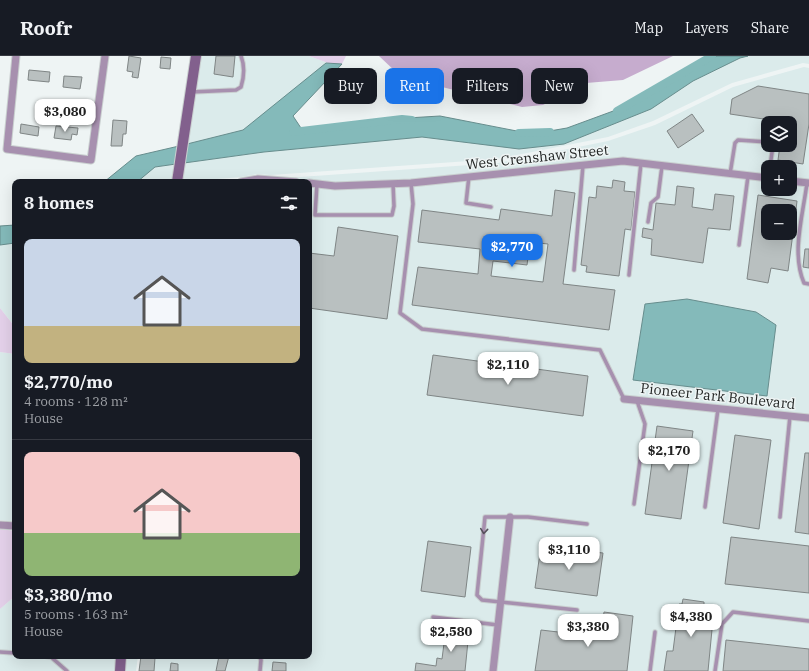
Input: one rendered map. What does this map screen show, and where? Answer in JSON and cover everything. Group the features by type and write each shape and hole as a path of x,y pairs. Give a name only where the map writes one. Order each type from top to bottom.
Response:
{"street":[{"path":"16,56 7,149 90,160 106,56"},
{"path":"178,178 196,56"},
{"name":"West Crenshaw Street","path":"313,184 335,186 411,183 623,161 761,177"},
{"path":"797,182 808,183"},
{"name":"Pioneer Park Boulevard","path":"624,399 809,418"},
{"path":"493,671 510,517"},
{"path":"0,525 12,526"},
{"path":"120,671 121,659"}],"lane":[{"path":"190,92 236,90 241,87 244,78 241,56"},
{"path":"730,174 735,143 738,140 761,142"},
{"path":"629,275 642,163"},
{"path":"574,270 583,165"},
{"path":"648,222 651,203 658,197 662,166"},
{"path":"469,176 466,204 491,207"},
{"path":"739,245 748,176"},
{"path":"411,183 413,204 400,313 422,329 600,350 624,399"},
{"path":"808,183 798,249 799,271 804,283 809,284"},
{"path":"313,184 315,216"},
{"path":"312,216 392,215 394,206 393,184"},
{"path":"634,504 645,424 636,400"},
{"path":"705,507 718,409"},
{"path":"780,517 790,416"},
{"path":"577,610 482,600 477,595 485,517 551,519 587,524"},
{"path":"716,671 722,624 733,612 809,621"},
{"path":"433,617 498,625"},
{"path":"650,671 655,632"},
{"path":"0,652 12,653"},
{"path":"54,659 67,671"},
{"path":"260,659 260,671"}],"shaded area":[{"path":"200,56 309,56 328,63 326,63 243,130 187,144"},
{"path":"309,56 346,56 342,64 328,63"},
{"path":"379,56 673,56 623,80 588,83 588,68 531,68 531,104 545,104 522,107 510,104 523,104 523,68 452,68 452,90 444,88 444,68 392,68"},
{"path":"748,56 809,56 809,64 803,63 732,83 653,121 608,137 497,159 271,175 257,174 217,179 182,179 184,163 264,152 422,137 519,149 564,144 651,109 693,81 740,58"},
{"path":"804,67 809,68 809,671 140,671 141,659 312,659 312,179 273,179 498,163 608,141 655,125 733,87"},
{"path":"176,164 174,179 141,179 155,167"},
{"path":"12,243 12,323 0,308 0,245"},
{"path":"0,308 12,323 12,354 0,352"},
{"path":"0,352 12,354 12,522 0,520"},
{"path":"0,529 12,531 12,599 0,609"},
{"path":"12,599 12,659 118,659 116,671 0,671 0,609"},
{"path":"126,659 138,659 136,671 124,671"}],"water":[{"path":"717,56 748,56 740,58 693,81 651,109 564,144 519,149 422,137 264,152 184,163 187,144 243,130 326,63 342,64 338,68 324,68 324,83 293,116 303,131 407,118 440,116 532,134 567,128 635,103"},
{"path":"179,146 176,164 155,167 141,179 108,179 136,156"},
{"path":"12,225 12,243 0,245 0,226"},
{"path":"687,299 756,312 776,325 767,396 633,380 645,304"}],"building":[{"path":"129,56 141,58 138,78 132,77 133,72 127,71"},
{"path":"216,56 235,56 233,77 214,74"},
{"path":"161,57 171,58 170,69 160,68"},
{"path":"29,70 50,72 49,82 28,80"},
{"path":"64,76 82,77 80,89 63,87"},
{"path":"758,86 809,94 809,124 803,164 797,163 797,160 778,160 779,152 797,152 797,116 761,116 761,119 730,114 732,99"},
{"path":"692,114 704,131 678,148 667,131"},
{"path":"113,120 127,121 126,134 123,134 122,146 111,146"},
{"path":"21,124 39,127 38,136 20,133"},
{"path":"56,126 78,128 77,135 72,134 71,140 54,138"},
{"path":"613,180 625,182 624,191 635,192 631,230 625,229 619,276 586,272 587,266 581,265 589,197 596,198 597,186 612,188"},
{"path":"677,186 694,188 692,207 713,210 715,194 734,196 730,230 708,228 703,263 651,255 652,239 642,237 643,228 653,230 656,203 675,205"},
{"path":"555,190 575,193 563,284 615,290 609,330 412,305 418,267 478,274 480,249 418,242 422,210 499,220 501,209 552,216","holes":["530,242 548,244 543,282 491,276 493,261 527,265"]},
{"path":"758,195 797,201 797,204 761,204 761,240 792,240 788,271 771,268 768,283 747,279"},
{"path":"338,227 398,236 387,319 312,308 312,253 334,256"},
{"path":"805,249 809,249 809,268 803,267"},
{"path":"433,355 588,376 583,416 427,395"},
{"path":"657,426 693,431 681,519 645,514"},
{"path":"735,435 771,440 759,529 723,523"},
{"path":"805,453 809,453 809,534 795,532"},
{"path":"731,537 809,546 809,593 725,584"},
{"path":"428,541 471,547 465,597 421,591"},
{"path":"541,546 603,553 597,596 535,588"},
{"path":"683,599 704,602 704,607 714,609 708,671 664,671 667,651 673,651 679,604 682,604"},
{"path":"604,612 633,616 627,671 535,671 541,630 601,637"},
{"path":"446,628 469,631 465,671 415,671 416,663 436,666 437,658 442,659"},
{"path":"726,640 809,649 809,671 723,671"},
{"path":"141,659 155,659 154,671 139,671"},
{"path":"218,659 228,659 225,671 216,671"},
{"path":"273,662 286,663 286,671 272,671"},
{"path":"171,663 178,664 178,671 170,671"}],"waterway":[{"path":"617,111 712,56"},
{"path":"293,132 402,119 412,120"},
{"path":"519,133 550,132"}]}
